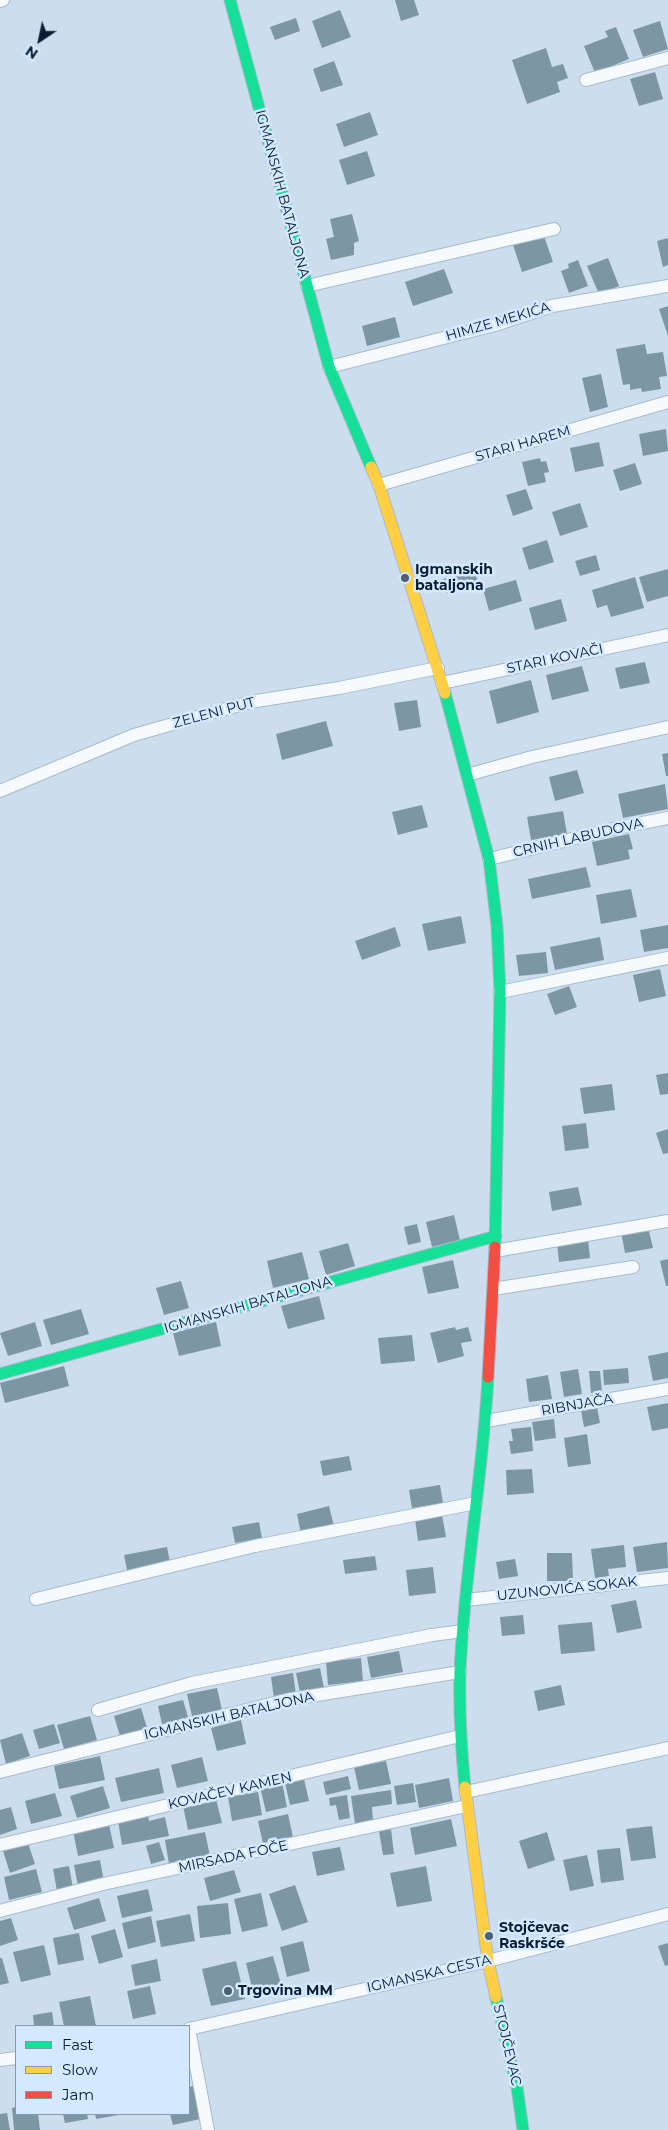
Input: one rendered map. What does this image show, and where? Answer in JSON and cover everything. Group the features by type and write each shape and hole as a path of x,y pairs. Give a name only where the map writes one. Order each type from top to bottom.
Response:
{"street":[{"name":"IGMANSKIH BATALJONA","path":"230,0 329,367 348,416 379,485 438,668 489,859 497,926 500,992 496,1236 486,1421 460,1672 460,1736 467,1806 488,1961"},
{"path":"586,80 668,58"},
{"path":"307,286 554,229"},
{"name":"HIMZE MEKIĆA","path":"329,367 495,325 552,306 668,286"},
{"name":"STARI HAREM","path":"379,485 668,402"},
{"name":"STARI KOVAČI","path":"442,683 668,635"},
{"name":"ZELENI PUT","path":"0,791 134,736 250,702 340,688 438,668"},
{"path":"467,775 532,757 668,727"},
{"name":"CRNIH LABUDOVA","path":"489,859 617,828 668,818"},
{"path":"500,992 668,958"},
{"path":"495,1251 668,1221"},
{"name":"IGMANSKIH BATALJONA","path":"0,1374 496,1236"},
{"path":"493,1289 633,1267"},
{"name":"RIBNJAČA","path":"486,1421 668,1388"},
{"path":"36,1599 255,1546 476,1503"},
{"name":"UZUNOVIĆA SOKAK","path":"466,1600 668,1578"},
{"path":"98,1710 210,1679 423,1636 463,1631"},
{"name":"IGMANSKIH BATALJONA","path":"0,1772 286,1700 460,1672"},
{"name":"KOVAČEV KAMEN","path":"0,1845 460,1736"},
{"path":"466,1792 668,1748"},
{"name":"MIRSADA FOČE","path":"0,1911 103,1884 467,1806"},
{"name":"IGMANSKA CESTA","path":"190,2029 488,1961 668,1914"},
{"name":"STOJČEVAC","path":"488,1961 517,2087 523,2130"},
{"path":"190,2034 208,2130"},
{"path":"0,2060 15,2058"}],"building":[{"path":"395,0 414,0 419,15 401,21"},
{"path":"340,10 351,37 322,48 312,21"},
{"path":"296,18 300,31 275,40 270,27"},
{"path":"660,21 668,49 643,57 633,30"},
{"path":"616,27 629,59 595,73 584,46 608,37 605,31"},
{"path":"546,48 552,67 563,64 568,78 557,82 560,92 527,104 512,60"},
{"path":"334,61 343,85 321,92 313,69"},
{"path":"655,72 663,99 639,106 630,79"},
{"path":"370,112 378,135 344,147 336,124"},
{"path":"367,151 375,176 347,185 339,160"},
{"path":"352,214 359,241 354,243 354,255 331,260 326,239 334,237 330,219"},
{"path":"544,236 553,262 522,272 513,245"},
{"path":"668,238 668,265 663,267 657,241"},
{"path":"608,258 619,286 599,294 587,266"},
{"path":"578,260 588,286 569,293 561,271 569,268 568,264"},
{"path":"444,269 453,293 413,306 405,282"},
{"path":"668,306 668,336 659,309"},
{"path":"395,317 400,337 367,346 362,326"},
{"path":"645,344 647,354 663,352 667,376 659,377 661,389 642,392 641,388 630,390 630,384 623,385 616,349"},
{"path":"601,374 608,407 590,412 582,378"},
{"path":"666,429 668,451 643,456 639,434"},
{"path":"599,442 604,466 575,472 570,448"},
{"path":"540,458 541,462 546,461 549,472 544,473 546,482 528,486 522,462"},
{"path":"635,463 642,484 620,491 613,470"},
{"path":"526,489 533,509 513,516 506,495"},
{"path":"580,503 588,527 560,536 552,512"},
{"path":"547,540 554,562 529,570 522,548"},
{"path":"596,555 600,570 580,576 575,561"},
{"path":"474,569 478,582 446,593 441,580"},
{"path":"668,569 668,596 647,602 639,577"},
{"path":"635,577 644,608 611,617 607,605 597,608 592,590"},
{"path":"516,580 522,601 489,611 483,589"},
{"path":"561,599 567,621 535,630 529,608"},
{"path":"645,662 650,683 620,689 615,668"},
{"path":"582,666 589,691 552,700 546,675"},
{"path":"531,680 539,712 497,724 489,691"},
{"path":"417,700 421,727 399,731 394,703"},
{"path":"326,721 333,746 282,760 276,734"},
{"path":"668,753 668,776 666,776 662,754"},
{"path":"577,770 584,793 555,801 549,777"},
{"path":"665,784 668,809 623,818 618,794"},
{"path":"422,805 428,827 398,835 392,812"},
{"path":"563,811 567,834 531,840 527,817"},
{"path":"629,834 633,849 628,850 630,859 597,866 592,842"},
{"path":"586,867 591,887 532,899 528,879"},
{"path":"631,889 637,917 601,924 596,895"},
{"path":"461,916 466,943 428,951 422,924"},
{"path":"668,925 668,948 644,952 640,930"},
{"path":"395,927 401,946 362,960 355,941"},
{"path":"600,937 604,960 555,970 550,947"},
{"path":"546,952 548,973 519,976 516,955"},
{"path":"660,969 666,996 639,1002 633,975"},
{"path":"569,986 577,1007 555,1015 547,994"},
{"path":"668,1073 668,1094 660,1095 656,1075"},
{"path":"612,1084 615,1110 584,1114 580,1088"},
{"path":"586,1123 589,1148 565,1151 562,1126"},
{"path":"668,1129 668,1153 663,1154 656,1133"},
{"path":"578,1187 582,1205 552,1211 549,1192"},
{"path":"454,1215 460,1240 432,1247 426,1222"},
{"path":"417,1224 421,1242 408,1245 404,1227"},
{"path":"648,1227 653,1248 625,1253 621,1232"},
{"path":"588,1239 590,1258 559,1262 557,1243"},
{"path":"348,1243 355,1266 326,1275 319,1251"},
{"path":"302,1252 309,1279 273,1288 267,1261"},
{"path":"668,1259 668,1286 666,1286 660,1261"},
{"path":"453,1260 459,1288 428,1294 422,1267"},
{"path":"181,1281 189,1308 164,1315 156,1288"},
{"path":"319,1296 325,1319 288,1329 281,1306"},
{"path":"81,1309 89,1334 51,1345 43,1320"},
{"path":"35,1322 42,1346 8,1356 0,1333"},
{"path":"216,1322 221,1346 179,1356 173,1333"},
{"path":"455,1327 456,1330 468,1327 472,1341 461,1343 464,1356 438,1363 430,1333"},
{"path":"412,1335 415,1361 381,1364 378,1338"},
{"path":"668,1352 668,1378 653,1381 648,1356"},
{"path":"64,1366 69,1386 5,1403 0,1383"},
{"path":"628,1368 629,1383 604,1385 603,1370"},
{"path":"578,1369 582,1394 564,1397 560,1372"},
{"path":"589,1371 600,1371 602,1392 591,1393"},
{"path":"548,1375 552,1399 529,1402 526,1379"},
{"path":"668,1403 668,1428 652,1431 647,1407"},
{"path":"597,1407 600,1423 584,1427 581,1410"},
{"path":"554,1419 556,1438 535,1441 532,1422"},
{"path":"531,1427 533,1451 511,1454 509,1441 513,1441 511,1429"},
{"path":"587,1434 591,1464 568,1467 564,1438"},
{"path":"349,1456 352,1470 323,1476 320,1461"},
{"path":"532,1469 534,1493 507,1495 506,1470"},
{"path":"440,1485 443,1503 412,1508 409,1490"},
{"path":"329,1506 334,1526 301,1534 297,1514"},
{"path":"442,1515 446,1537 418,1541 415,1519"},
{"path":"259,1522 262,1538 235,1543 232,1527"},
{"path":"667,1542 668,1568 637,1572 633,1547"},
{"path":"624,1545 626,1567 608,1569 609,1576 595,1578 591,1549"},
{"path":"167,1547 171,1567 128,1575 124,1555"},
{"path":"547,1553 572,1553 573,1581 547,1581"},
{"path":"375,1556 377,1570 345,1574 343,1560"},
{"path":"515,1559 518,1576 499,1579 496,1562"},
{"path":"433,1567 436,1593 409,1596 406,1570"},
{"path":"636,1600 642,1628 617,1633 611,1605"},
{"path":"523,1615 525,1634 502,1636 500,1617"},
{"path":"592,1622 595,1651 561,1654 558,1625"},
{"path":"399,1651 403,1672 371,1678 367,1657"},
{"path":"361,1658 363,1681 328,1685 326,1662"},
{"path":"320,1668 324,1688 300,1693 296,1673"},
{"path":"293,1673 296,1695 274,1698 271,1677"},
{"path":"561,1685 565,1705 538,1711 534,1691"},
{"path":"217,1688 222,1710 192,1716 187,1694"},
{"path":"183,1700 188,1717 162,1724 158,1706"},
{"path":"141,1708 147,1728 120,1736 114,1716"},
{"path":"90,1716 97,1740 64,1749 57,1725"},
{"path":"241,1720 246,1744 217,1751 211,1728"},
{"path":"54,1724 60,1743 39,1749 33,1730"},
{"path":"22,1733 30,1756 6,1764 0,1740"},
{"path":"100,1756 105,1780 59,1789 54,1766"},
{"path":"202,1757 208,1781 177,1788 171,1765"},
{"path":"386,1761 391,1784 359,1790 354,1767"},
{"path":"159,1768 164,1793 121,1802 115,1778"},
{"path":"348,1776 351,1789 326,1795 323,1782"},
{"path":"449,1778 453,1801 419,1808 415,1785"},
{"path":"304,1779 309,1801 290,1805 285,1783"},
{"path":"282,1782 287,1807 266,1812 260,1787"},
{"path":"413,1783 416,1802 397,1805 394,1786"},
{"path":"103,1786 110,1808 77,1818 70,1796"},
{"path":"391,1790 392,1804 372,1807 373,1821 355,1824 351,1796"},
{"path":"258,1792 262,1815 232,1821 228,1797"},
{"path":"55,1793 62,1816 31,1824 25,1801"},
{"path":"347,1795 350,1818 339,1820 336,1805 330,1806 329,1798"},
{"path":"216,1799 222,1823 188,1830 183,1806"},
{"path":"11,1807 17,1829 0,1835 0,1810"},
{"path":"288,1814 293,1837 263,1844 258,1821"},
{"path":"148,1815 149,1821 165,1817 169,1836 122,1845 118,1821"},
{"path":"451,1819 457,1846 415,1855 410,1828"},
{"path":"109,1824 114,1848 78,1856 73,1831"},
{"path":"652,1826 656,1858 631,1861 626,1829"},
{"path":"391,1829 394,1854 383,1855 379,1831"},
{"path":"205,1832 210,1856 169,1864 165,1840"},
{"path":"547,1832 555,1860 528,1869 519,1841"},
{"path":"159,1842 165,1860 151,1864 146,1846"},
{"path":"28,1843 35,1864 10,1873 3,1851"},
{"path":"340,1847 345,1870 317,1876 312,1852"},
{"path":"620,1848 624,1880 601,1883 597,1850"},
{"path":"587,1855 594,1886 570,1891 563,1860"},
{"path":"100,1860 104,1882 78,1886 74,1865"},
{"path":"69,1866 73,1888 57,1891 53,1869"},
{"path":"426,1866 432,1901 397,1907 390,1873"},
{"path":"36,1869 42,1892 9,1900 4,1877"},
{"path":"234,1870 241,1892 210,1901 204,1878"},
{"path":"295,1885 308,1922 282,1931 269,1894"},
{"path":"148,1889 153,1911 122,1918 117,1896"},
{"path":"261,1893 268,1926 242,1932 234,1899"},
{"path":"99,1898 106,1921 74,1930 67,1908"},
{"path":"228,1903 231,1934 200,1938 197,1906"},
{"path":"190,1914 195,1941 161,1947 156,1921"},
{"path":"151,1916 156,1942 128,1949 122,1923"},
{"path":"11,1918 18,1940 0,1946 0,1921"},
{"path":"115,1929 123,1957 99,1964 91,1936"},
{"path":"79,1933 84,1960 58,1965 53,1938"},
{"path":"303,1941 310,1971 287,1977 280,1947"},
{"path":"668,1943 668,1965 665,1966 658,1946"},
{"path":"44,1945 51,1975 21,1982 13,1952"},
{"path":"273,1956 281,1984 253,1992 246,1963"},
{"path":"0,1958 2,1958 9,1983 0,1985"},
{"path":"157,1959 161,1981 135,1986 131,1965"},
{"path":"236,1961 245,1999 211,2006 202,1969"},
{"path":"150,1986 156,2014 133,2019 127,1991"},
{"path":"90,1996 96,2025 64,2025 59,2002"},
{"path":"52,2012 54,2025 34,2025 33,2015"},
{"path":"198,2085 205,2118 173,2125 170,2115 190,2115 190,2087"},
{"path":"15,2107 15,2115 38,2115 40,2130 14,2130 12,2108"},
{"path":"7,2113 10,2130 0,2130 0,2114"},
{"path":"63,2115 87,2115 88,2119 65,2123"},
{"path":"95,2115 118,2115 96,2119"}],"traffic: fast":[{"path":"230,0 329,367 371,467"},
{"path":"445,693 489,859 497,926 500,992 495,1247"},
{"path":"0,1374 496,1236"},
{"path":"465,1787 460,1701 462,1635 486,1414 488,1377"},
{"path":"496,1997 517,2087 523,2130"}],"traffic: slow":[{"path":"371,467 379,485 445,693"},
{"path":"465,1787 488,1961 496,1997"}],"traffic: jam":[{"path":"488,1377 495,1247"}],"place":[{"name":"Igmanskih bataljona","path":"405,578"},
{"name":"Stojčevac Raskršće","path":"489,1936"},
{"name":"Trgovina MM","path":"228,1991"}]}
